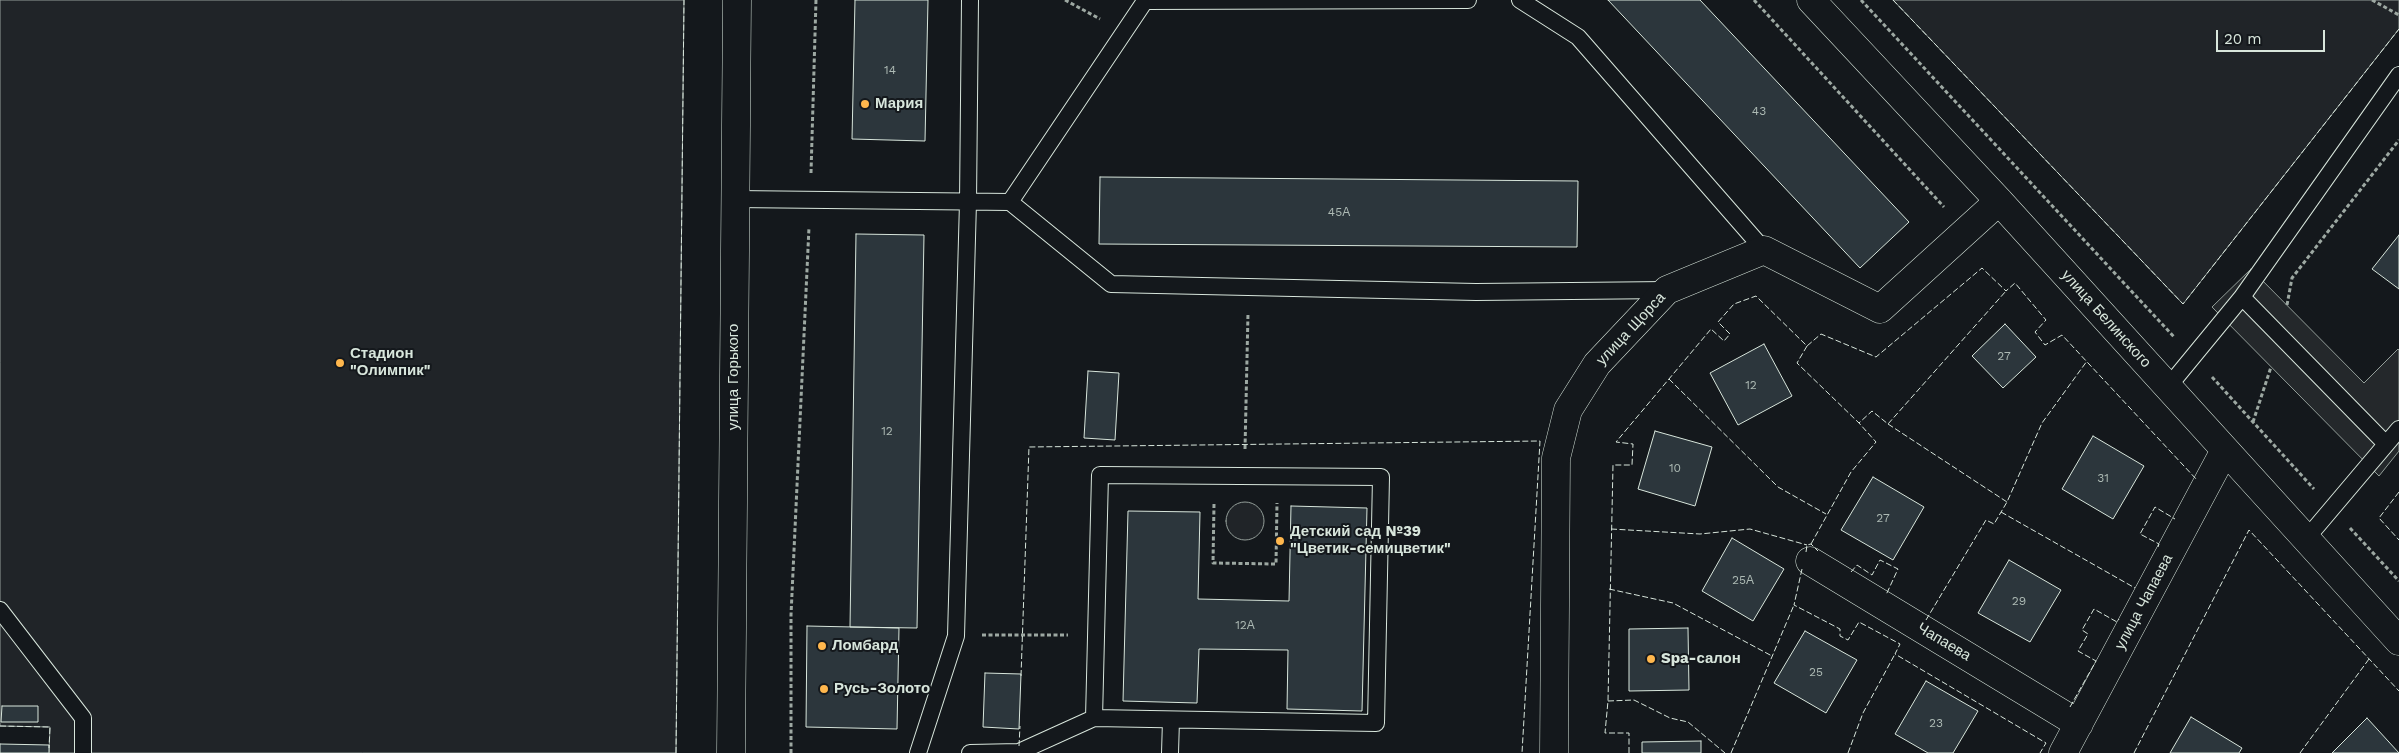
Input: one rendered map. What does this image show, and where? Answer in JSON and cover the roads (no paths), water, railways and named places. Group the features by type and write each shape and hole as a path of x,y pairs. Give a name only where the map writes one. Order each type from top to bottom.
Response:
{"street":[{"name":"улица Горького","path":"731,753 737,0"},
{"name":"улица Белинского","path":"1810,0 1999,201 2399,641"},
{"path":"1764,250 1880,309 1999,201"},
{"name":"улица Щорса","path":"1554,753 1556,458 1568,410 1597,364 1667,290 1764,250"},
{"name":"улица Чапаева","path":"2062,753 2225,450"},
{"name":"Чапаева","path":"1810,561 2078,724"}],"lane":[{"path":"918,753 956,636 968,202 970,0"},
{"path":"1010,202 1145,1 1468,0"},
{"path":"1520,0 1578,37 1764,250"},
{"path":"2168,387 2242,297 2399,75"},
{"path":"735,199 1010,202 1111,284 1476,292 1667,290"},
{"path":"2242,297 2386,444"},
{"path":"2306,539 2399,429"},
{"path":"970,753 1019,752 1094,718 1376,723 1381,477 1100,475 1094,718"},
{"path":"0,610 83,718 83,753"},
{"path":"1170,753 1171,720"}],"place":[{"name":"Мария","path":"865,104"},
{"name":"Стадион \"Олимпик\"","path":"340,363"},
{"name":"Детский сад №39 \"Цветик-семицветик\"","path":"1280,541"},
{"name":"Ломбард","path":"822,646"},
{"name":"Spa-салон","path":"1651,659"},
{"name":"Русь-Золото","path":"824,689"}]}
